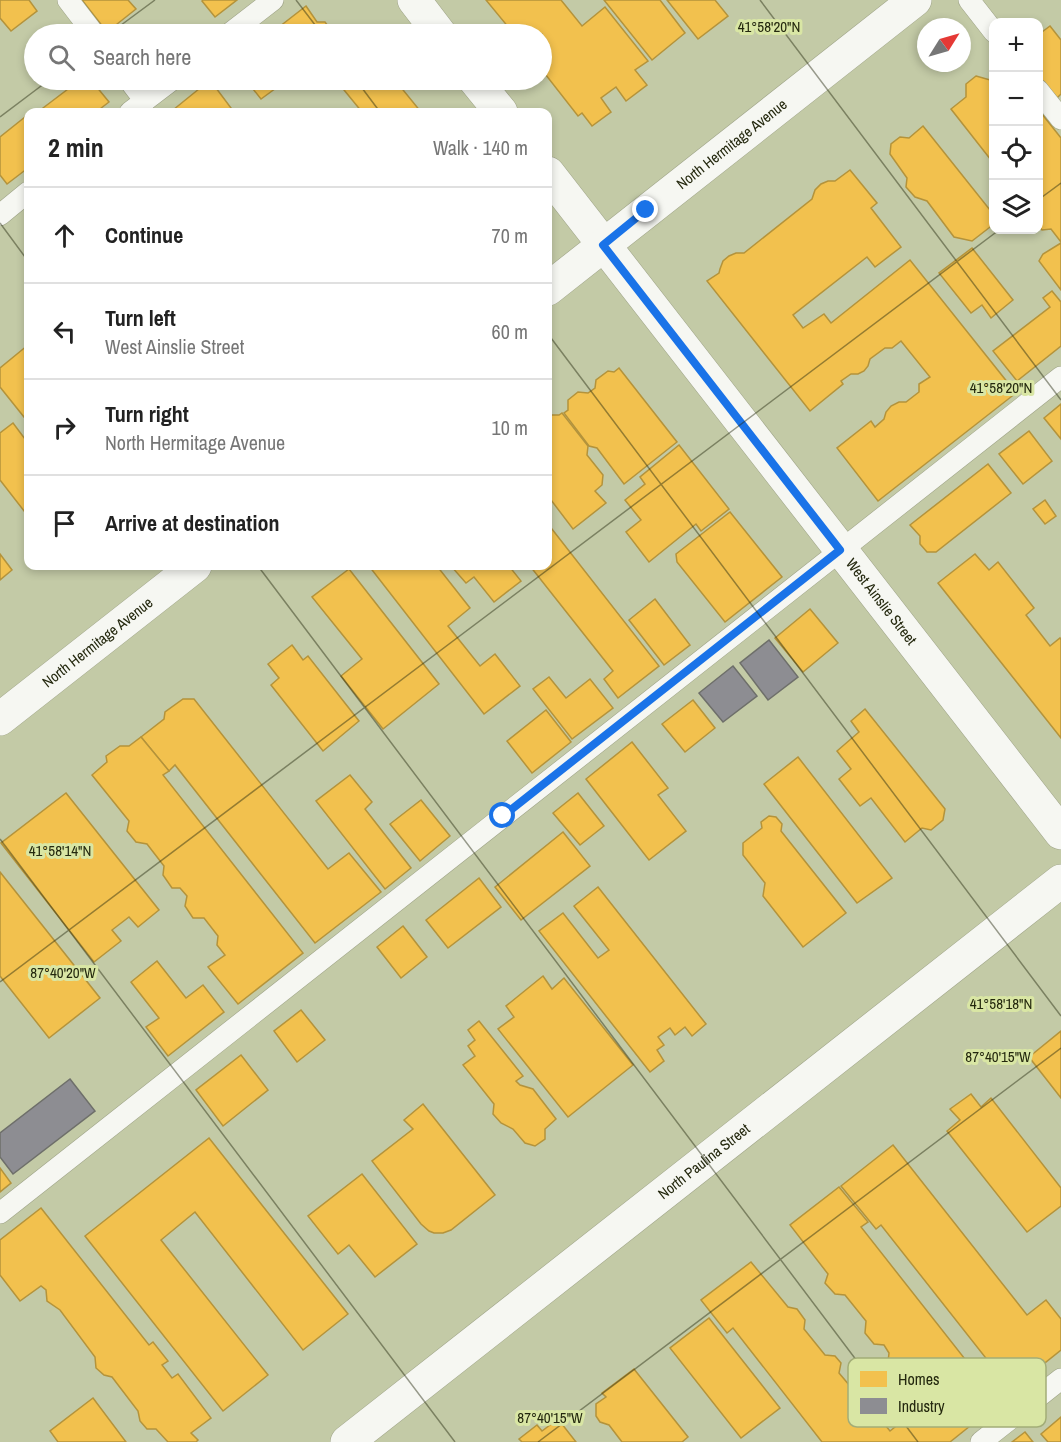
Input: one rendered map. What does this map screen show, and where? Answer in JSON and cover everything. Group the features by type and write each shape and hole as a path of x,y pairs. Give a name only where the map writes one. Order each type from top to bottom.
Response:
{"street":[{"path":"414,0 432,24"},
{"name":"North Hermitage Avenue","path":"552,286 915,0"},
{"path":"483,90 498,108"},
{"name":"West Ainslie Street","path":"552,177 1061,833"},
{"name":"North Hermitage Avenue","path":"0,719 190,570"},
{"name":"North Paulina Street","path":"347,1442 1061,881"}],"lane":[{"path":"68,0 86,24"},
{"path":"242,24 273,0"},
{"path":"969,0 989,27"},
{"path":"132,90 138,107 159,90"},
{"path":"1043,96 1061,119"},
{"path":"0,215 24,195"},
{"path":"0,1214 1061,377"},
{"path":"1046,1391 1061,1379"},
{"path":"981,1442 1000,1427"}],"building: Homes":[{"path":"0,0 29,0 37,11 11,31 0,18"},
{"path":"82,0 128,0 136,9 117,24 101,24"},
{"path":"203,0 237,0 215,17"},
{"path":"486,0 561,0 582,26 605,7 648,61 635,70 647,85 626,101 616,87 601,98 611,112 592,126 582,113 578,116 552,83 552,24 506,24"},
{"path":"604,0 660,0 685,33 652,60"},
{"path":"667,0 715,0 728,16 698,39"},
{"path":"306,6 317,22 326,24 283,24"},
{"path":"1050,26 1061,40 1061,94 1057,98 1043,81 1043,31"},
{"path":"976,76 989,80 989,157 951,109 966,97 966,84"},
{"path":"67,90 99,90 109,102 101,108 43,108"},
{"path":"198,90 218,90 231,108 175,108"},
{"path":"254,90 273,90 261,99"},
{"path":"344,90 403,90 418,108 359,108"},
{"path":"1043,115 1061,138 1061,242 1051,229 1043,230"},
{"path":"24,118 24,171 7,184 0,175 0,137"},
{"path":"923,126 989,209 989,228 972,241 954,237 927,201 915,197 906,187 907,178 890,154 891,144 900,137 909,138"},
{"path":"850,170 877,203 871,208 901,247 875,267 867,257 793,315 803,328 824,314 831,323 910,260 1016,393 878,501 837,448 871,421 875,427 884,419 891,406 899,402 906,402 919,392 919,384 930,377 901,341 892,348 885,348 870,359 864,371 851,374 841,381 843,384 810,411 707,281 719,273 723,261 729,256 744,253 812,199 815,190 821,184 835,181"},
{"path":"1061,243 1061,290 1039,261 1043,254"},
{"path":"972,248 1013,300 991,318 982,305 971,313 939,273"},
{"path":"1052,291 1061,302 1061,346 1017,381 993,351 1050,307 1043,298"},
{"path":"24,348 24,417 0,387 0,368"},
{"path":"619,368 677,442 624,484 597,448 589,446 564,413 568,410 568,400 578,392 588,393 595,388 596,380 608,371 614,372"},
{"path":"1061,404 1061,439 1044,418"},
{"path":"562,413 588,446 587,455 603,475 602,485 595,491 606,503 573,529 552,501 552,415"},
{"path":"13,423 24,438 24,511 0,480 0,433"},
{"path":"1029,431 1052,461 1023,484 999,454"},
{"path":"679,445 729,509 701,531 696,524 649,562 626,532 641,520 625,500 645,484 640,477"},
{"path":"988,464 1011,493 936,552 927,552 920,544 920,536 910,525"},
{"path":"1045,500 1056,516 1045,524 1033,509"},
{"path":"730,512 782,577 725,622 677,562 676,554"},
{"path":"552,529 659,666 618,698 604,679 613,671 533,570 552,570"},
{"path":"0,554 12,570 0,580"},
{"path":"975,554 989,570 998,562 1034,608 1026,615 1050,646 1060,638 1061,640 1061,738 938,583"},
{"path":"350,570 439,684 383,729 341,676 362,659 312,597"},
{"path":"372,570 440,570 470,608 448,626 480,666 495,654 520,686 484,714"},
{"path":"455,570 512,570 521,581 494,602 474,577 466,583"},
{"path":"655,599 690,645 664,665 629,620"},
{"path":"810,609 838,643 803,672 775,638"},
{"path":"292,645 303,660 308,656 359,721 323,751 271,685 279,678 268,664"},
{"path":"549,677 566,698 590,679 613,708 572,739 533,689"},
{"path":"183,699 194,699 328,869 349,853 381,892 315,943 175,765 169,771 141,737 164,719 165,712"},
{"path":"693,700 715,728 685,752 662,724"},
{"path":"865,709 945,809 943,820 931,830 922,828 905,842 871,798 860,806 839,779 851,769 837,751 859,732 851,721"},
{"path":"546,710 571,742 532,773 507,741"},
{"path":"141,737 169,771 163,775 303,953 238,1004 208,967 225,955 217,945 218,936 204,918 193,918 185,906 187,896 180,888 172,888 163,875 164,866 147,844 136,842 127,831 129,821 92,775 107,762 106,756 120,746 129,746"},
{"path":"632,742 668,788 658,795 686,831 649,860 586,779"},
{"path":"798,757 892,878 857,903 764,784"},
{"path":"350,775 372,802 365,809 411,868 385,889 316,801"},
{"path":"66,793 159,910 138,927 129,917 112,930 121,941 94,962 1,843"},
{"path":"578,793 604,826 580,845 553,813"},
{"path":"421,800 450,836 420,861 390,824"},
{"path":"769,816 776,817 782,824 781,831 846,913 803,947 763,896 765,883 743,855 743,843 762,828 761,822"},
{"path":"563,832 590,866 521,920 495,887"},
{"path":"0,872 100,998 49,1038 0,976"},
{"path":"479,878 501,907 448,948 426,920"},
{"path":"598,887 706,1024 692,1036 685,1027 675,1035 670,1028 658,1037 664,1045 657,1050 664,1061 650,1072 539,931 563,913 598,958 609,950 574,906"},
{"path":"403,926 427,957 401,978 377,947"},
{"path":"157,961 186,998 203,985 224,1012 168,1056 146,1027 159,1018 131,982"},
{"path":"543,976 552,989 564,978 633,1065 568,1117 498,1029 514,1017 506,1006"},
{"path":"301,1010 325,1040 297,1062 274,1031"},
{"path":"479,1021 523,1076 516,1081 520,1085 533,1089 556,1119 545,1129 545,1139 535,1146 525,1143 513,1129 501,1123 493,1114 494,1104 463,1065 475,1056 468,1046 475,1040 468,1030"},
{"path":"1061,1031 1061,1098 1029,1057"},
{"path":"241,1055 268,1090 223,1126 196,1090"},
{"path":"971,1094 981,1107 991,1098 1061,1188 1061,1206 1027,1232 947,1131 960,1120 950,1109"},
{"path":"423,1104 495,1195 451,1230 443,1233 429,1231 421,1224 372,1161 413,1129 404,1120"},
{"path":"209,1138 348,1314 303,1350 195,1212 161,1240 268,1375 223,1411 85,1236"},
{"path":"893,1145 1027,1315 1046,1300 1061,1319 1061,1350 1046,1362 1046,1358 986,1358 881,1225 876,1229 841,1186"},
{"path":"0,1168 11,1183 0,1192"},
{"path":"362,1174 417,1244 375,1277 349,1245 338,1254 308,1216"},
{"path":"839,1187 868,1222 861,1227 964,1358 888,1358 889,1353 884,1345 874,1344 865,1333 866,1321 845,1295 835,1294 825,1283 828,1274 790,1225"},
{"path":"41,1208 149,1345 153,1342 168,1361 162,1365 172,1378 178,1374 211,1418 191,1433 198,1440 196,1442 168,1442 156,1429 147,1429 140,1421 138,1411 112,1377 104,1375 96,1368 95,1357 60,1310 47,1301 46,1290 41,1286 20,1301 0,1275 0,1240"},
{"path":"751,1262 788,1307 797,1309 805,1320 804,1329 825,1355 835,1356 841,1363 839,1373 848,1384 848,1427 887,1427 890,1431 895,1427 969,1427 950,1442 822,1442 733,1328 727,1333 701,1300"},
{"path":"709,1318 780,1408 741,1438 670,1348"},
{"path":"634,1369 688,1437 682,1442 622,1442 609,1425 600,1422 596,1416 596,1404 606,1397 602,1393"},
{"path":"93,1398 126,1442 58,1442 50,1431"},
{"path":"1061,1417 1061,1442 1048,1442 1041,1434"},
{"path":"558,1419 576,1442 522,1442 519,1439 537,1425 542,1431"},
{"path":"1025,1432 1033,1442 1012,1442"}],"building: Industry":[{"path":"769,640 798,677 768,700 740,663"},
{"path":"733,666 757,696 723,722 699,693"},
{"path":"70,1079 95,1111 13,1174 0,1157 0,1133"}],"route":[{"path":"503,816 840,550 603,245 646,210"}]}
